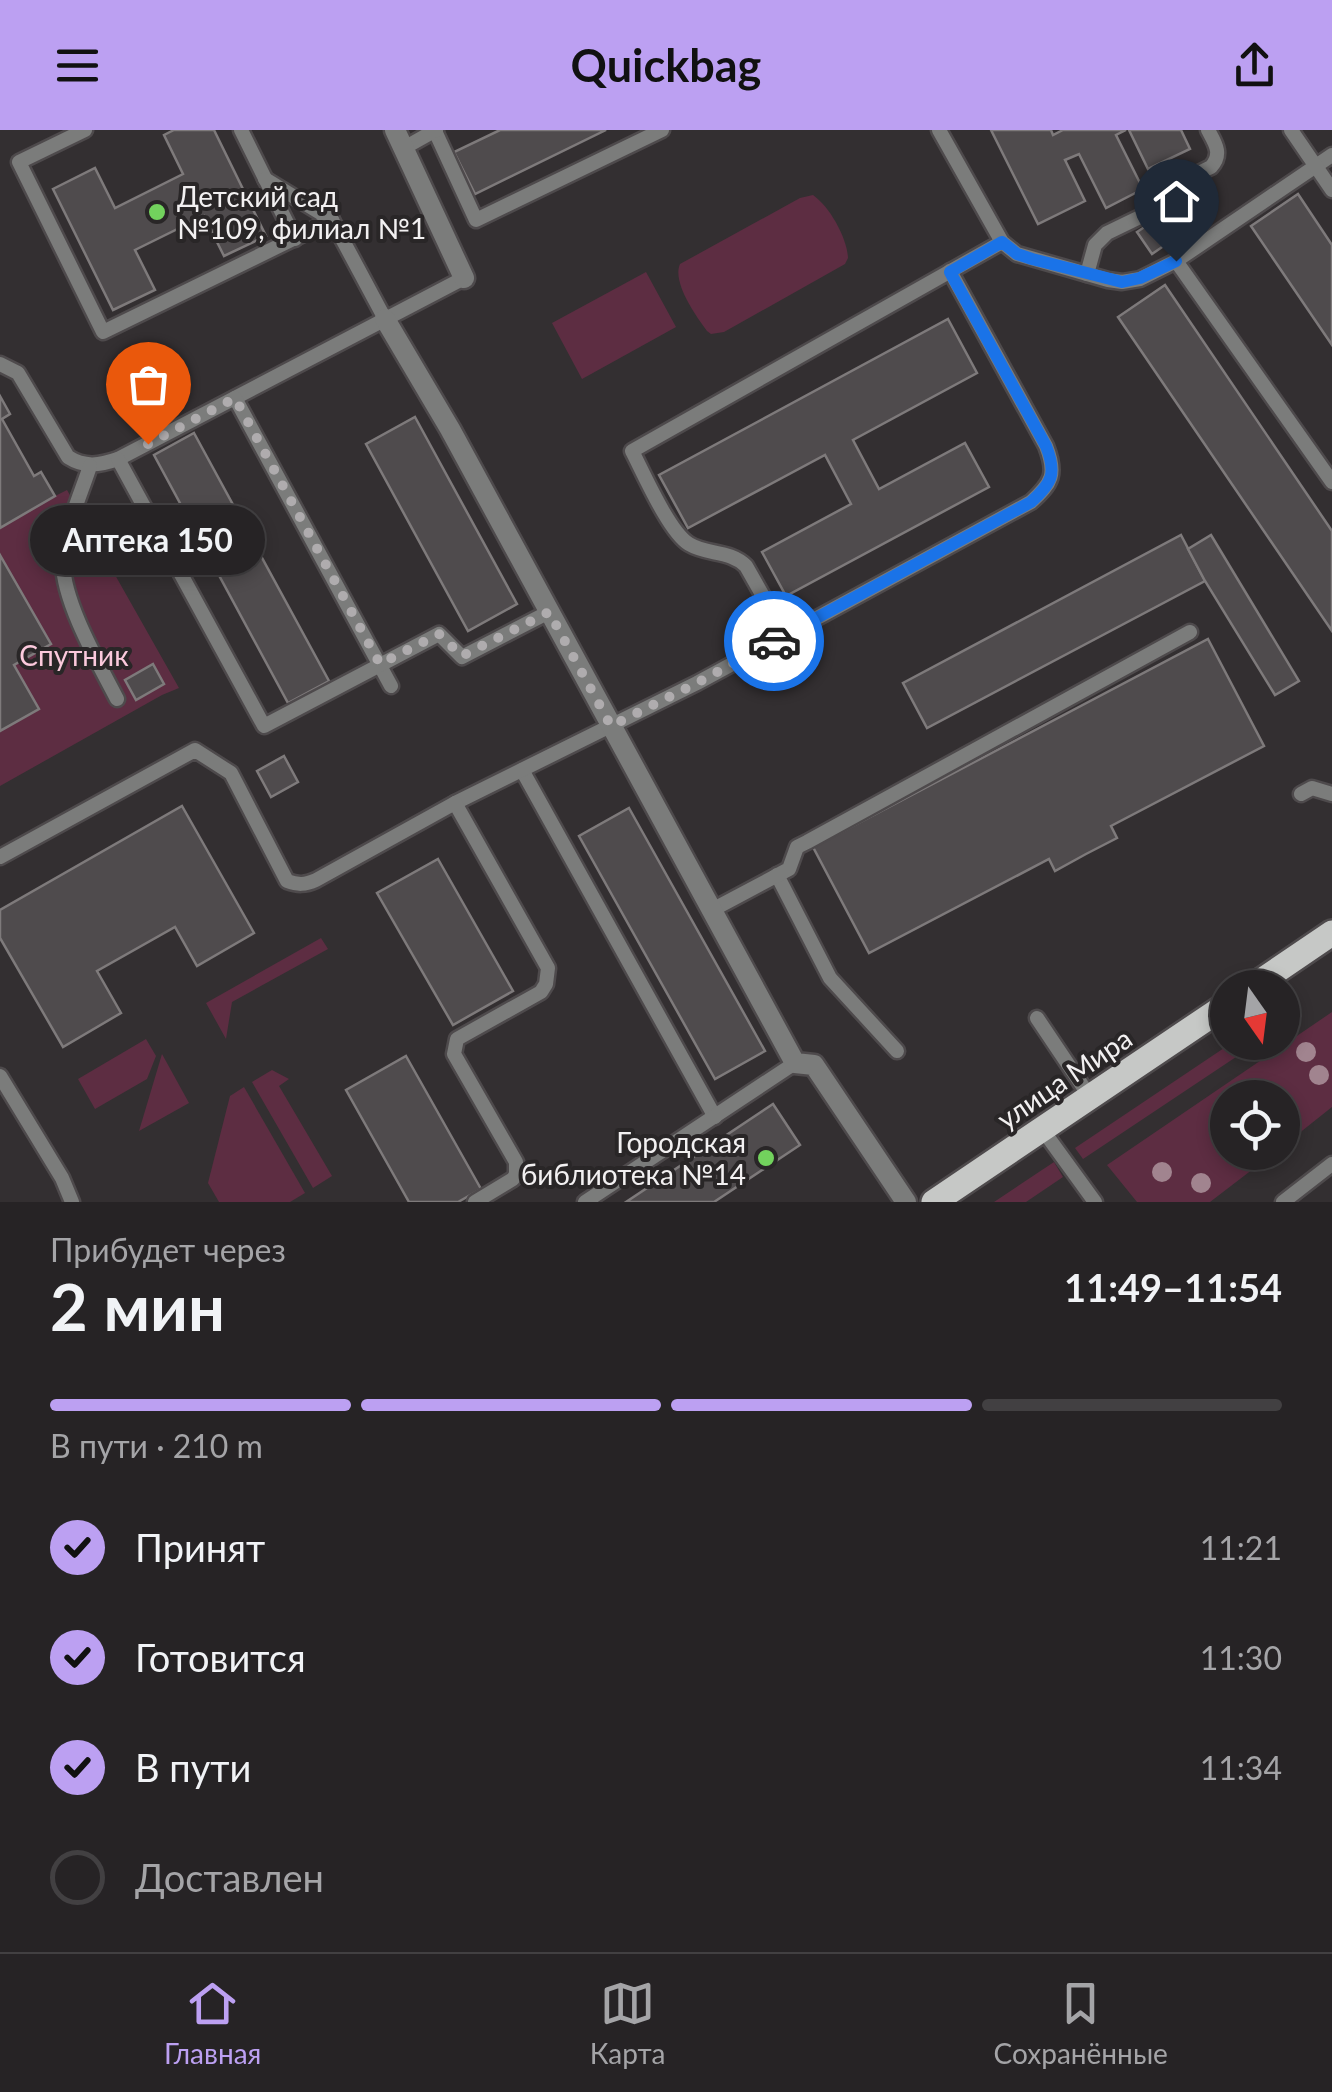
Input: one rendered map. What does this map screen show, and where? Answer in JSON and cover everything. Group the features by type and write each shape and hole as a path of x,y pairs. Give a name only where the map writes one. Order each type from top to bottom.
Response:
{"main road":[{"path":"1278,970 1332,933"},
{"name":"улица Мира","path":"934,1202 1210,1016"}],"street":[{"path":"400,139 464,278"},
{"path":"385,319 450,429 795,1063 814,1065 906,1202"}],"lane":[{"path":"85,130 19,162 103,332 332,220"},
{"path":"241,130 294,238"},
{"path":"400,139 435,130 476,220 662,130"},
{"path":"939,130 1002,242 1017,254 1122,282 1176,261 1332,156"},
{"path":"1291,130 1332,190"},
{"path":"1088,274 1095,245 1107,233 1142,216 1160,192 1216,162 1213,132"},
{"path":"265,179 332,220 385,319"},
{"path":"784,635 738,558 701,549 680,537 632,450 1002,242"},
{"path":"1176,261 1332,482"},
{"path":"0,858 196,750 230,772 287,880 306,884 455,803 697,683 1031,502 1052,476 1052,462 950,272"},
{"path":"0,364 18,373 68,458 90,466 118,459 464,278"},
{"path":"235,398 391,686"},
{"path":"118,459 264,726 439,634 462,656 549,612"},
{"path":"90,466 64,548 64,576 73,606 117,699"},
{"path":"712,910 789,868 797,848 807,842 1190,632"},
{"path":"522,770 715,1117"},
{"path":"1302,794 1312,788 1332,794"},
{"path":"455,803 548,968 542,992 455,1043 454,1054 517,1167 513,1179 475,1202"},
{"path":"777,875 830,978 896,1051"},
{"path":"1038,1018 1090,1097"},
{"path":"585,1202 795,1063"},
{"path":"0,1076 62,1178 72,1202"},
{"path":"1042,1129 1095,1202"},
{"path":"1283,1202 1332,1164"}],"green space":[{"path":"813,195 826,207 841,232 848,258 845,264 724,332 707,331 682,289 680,264 800,198"},
{"path":"646,272 676,327 582,379 552,323"},
{"name":"Спутник","path":"0,396 10,414 2,420 34,475 41,472 55,496 67,490 179,688 0,786"},
{"path":"321,938 328,949 232,1002 226,1039 206,1003"},
{"path":"1332,1012 1332,1107 1300,1132 1300,1080 1232,1080 1261,1060 1300,1060 1300,1034"},
{"path":"146,1039 156,1056 147,1079 95,1109 78,1079"},
{"path":"162,1054 189,1103 139,1131"},
{"path":"1210,1057 1232,1060 1083,1159 1075,1148"},
{"path":"272,1070 289,1079 279,1086 332,1176 313,1188 252,1082"},
{"path":"244,1087 305,1193 290,1202 219,1202 208,1183 230,1096"},
{"path":"1210,1095 1210,1170 1252,1170 1210,1202 1137,1202 1107,1165"},
{"path":"1054,1162 1063,1177 1026,1202 994,1202"}],"building":[{"path":"174,130 214,130 266,236 224,256 204,216 135,250 155,290 113,310 53,189 95,168 115,208 183,174 164,135"},
{"path":"500,130 606,130 475,194 454,152"},
{"path":"991,130 1051,130 1053,135 1063,130 1126,130 1116,135 1143,189 1106,208 1079,154 1065,160 1085,201 1038,224"},
{"path":"1129,130 1181,130 1190,149 1148,169"},
{"path":"1298,194 1332,245 1332,345 1251,226"},
{"path":"1167,212 1181,234 1152,254 1137,232"},
{"path":"1165,285 1332,531 1332,631 1118,317"},
{"path":"948,319 977,373 853,440 879,489 965,443 989,487 786,596 762,552 851,504 825,455 688,528 659,475"},
{"path":"0,396 10,414 2,419 34,476 41,472 55,496 0,528"},
{"path":"415,417 517,604 468,631 366,444"},
{"path":"194,433 329,681 288,703 154,455"},
{"path":"1181,535 1205,581 927,728 903,683"},
{"path":"1211,535 1299,681 1275,695 1188,549"},
{"path":"0,555 51,644 14,665 39,709 0,731"},
{"path":"1208,639 1264,746 1111,826 1117,838 1055,871 1049,859 869,953 813,847"},
{"path":"153,664 164,684 136,700 125,680"},
{"path":"284,756 298,782 271,797 257,771"},
{"path":"182,806 254,933 197,966 175,927 97,971 121,1013 63,1047 0,938 0,910"},
{"path":"629,808 765,1051 715,1079 579,836"},
{"path":"438,859 513,991 453,1025 377,893"},
{"path":"406,1056 481,1189 458,1202 409,1202 346,1090"},
{"path":"773,1104 800,1145 714,1202 626,1202"}],"way so far":[{"path":"148,444 235,398 380,664 439,634 462,656 549,612 611,726 774,641"}],"place":[{"name":"Детский сад №109, филиал №1","path":"157,212"},
{"name":"Аптека 150","path":"148,444"},
{"name":"Городская библиотека №14","path":"766,1158"}],"route":[{"path":"774,641 1031,502 1052,476 1046,446 950,272 1002,242 1017,254 1122,282 1176,261"}]}
